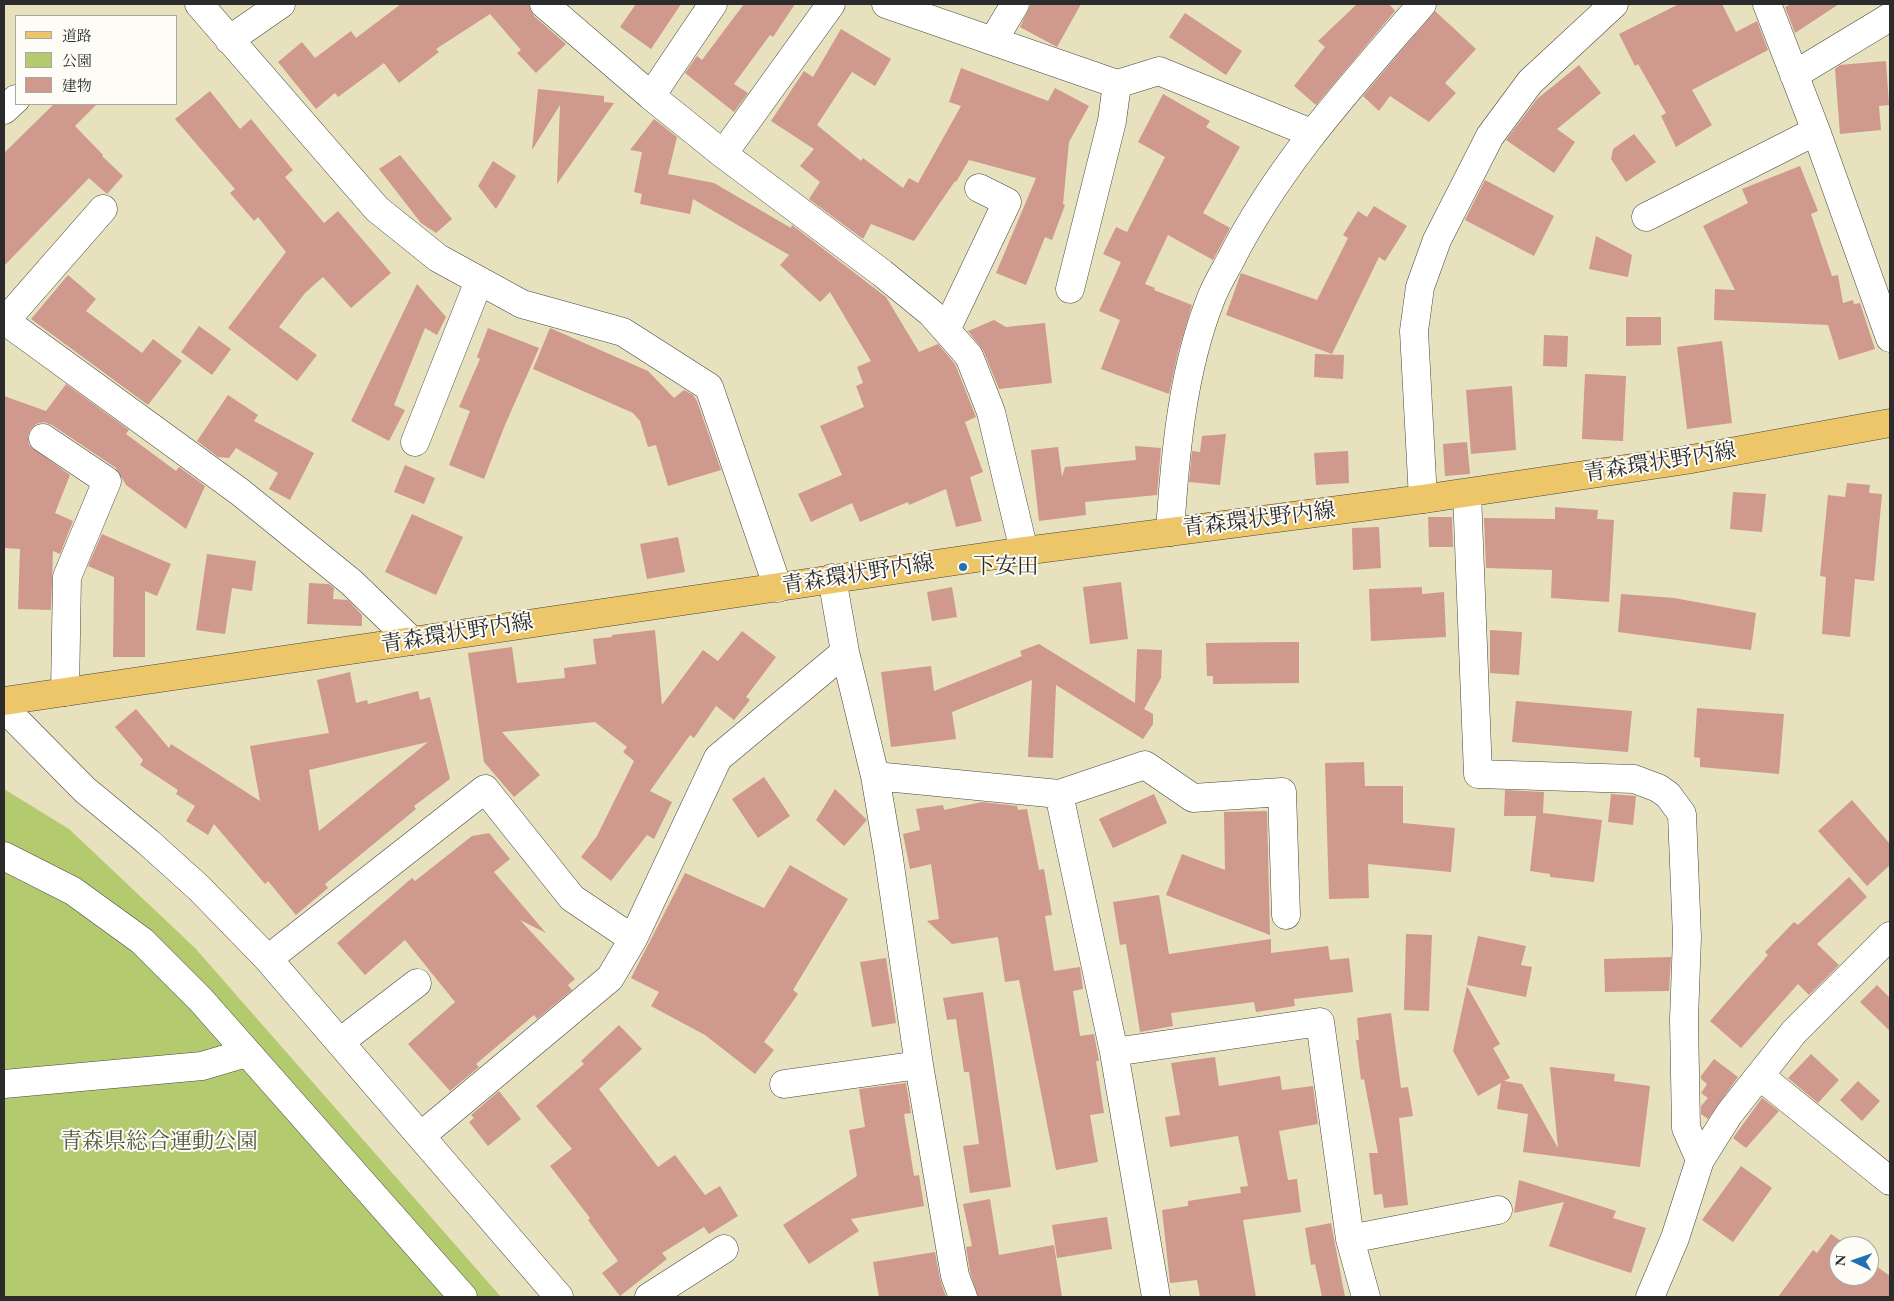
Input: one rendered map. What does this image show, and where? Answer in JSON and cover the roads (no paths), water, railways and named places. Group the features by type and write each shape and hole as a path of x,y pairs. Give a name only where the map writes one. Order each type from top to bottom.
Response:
{"main road":[{"name":"青森環状野内線","path":"4,701 778,588 832,578 1024,550 1467,493 1686,460 1890,423"}],"street":[{"path":"199,4 377,209 438,258 522,304 623,332 709,387 778,588"},
{"path":"229,40 281,4"},
{"path":"544,4 651,96 723,154 882,273 931,313 969,356 991,412 1024,550"},
{"path":"651,96 713,4"},
{"path":"723,154 831,4"},
{"path":"886,4 1117,84 1159,71 1311,133"},
{"path":"993,41 1015,4"},
{"path":"1170,532 1175,460 1188,375 1210,301 1250,222 1311,133 1422,4"},
{"path":"1423,499 1414,331 1420,287 1438,240 1490,136 1530,82 1614,4"},
{"path":"1767,4 1816,130 1890,338"},
{"path":"1794,75 1890,17"},
{"path":"1070,289 1112,121 1117,84"},
{"path":"4,110 15,100"},
{"path":"1646,217 1816,130"},
{"path":"946,330 1007,202 979,188"},
{"path":"103,209 4,320 240,492 351,582 412,641"},
{"path":"415,442 479,282"},
{"path":"43,438 107,481 67,577 65,692"},
{"path":"1467,493 1478,774 1634,780 1658,788 1668,795 1682,814 1687,937 1684,1019 1686,1128 1700,1160"},
{"path":"832,578 845,652 875,776 919,1065 955,1276 963,1297"},
{"path":"422,1135 610,978 633,939 718,758 845,652"},
{"path":"4,708 85,790 148,842 199,888 268,959 422,1135 559,1297"},
{"path":"875,776 1059,794 1145,765 1193,798 1282,792 1286,915"},
{"path":"268,959 485,789 572,898 633,939"},
{"path":"1059,794 1114,1052 1156,1297"},
{"path":"4,856 73,891 142,941 201,1000 463,1297"},
{"path":"1650,1297 1675,1238 1700,1160 1729,1114 1794,1032 1890,936"},
{"path":"340,1042 417,983"},
{"path":"1114,1052 1320,1022 1350,1239 1366,1297"},
{"path":"4,1084 202,1066 246,1052"},
{"path":"784,1084 919,1065"},
{"path":"1760,1076 1890,1180"},
{"path":"1350,1239 1498,1210"},
{"path":"649,1297 724,1249"}],"place":[{"name":"下安田","path":"963,567"}],"park label":[{"name":"青森県総合運動公園","path":"159,1142"}]}
